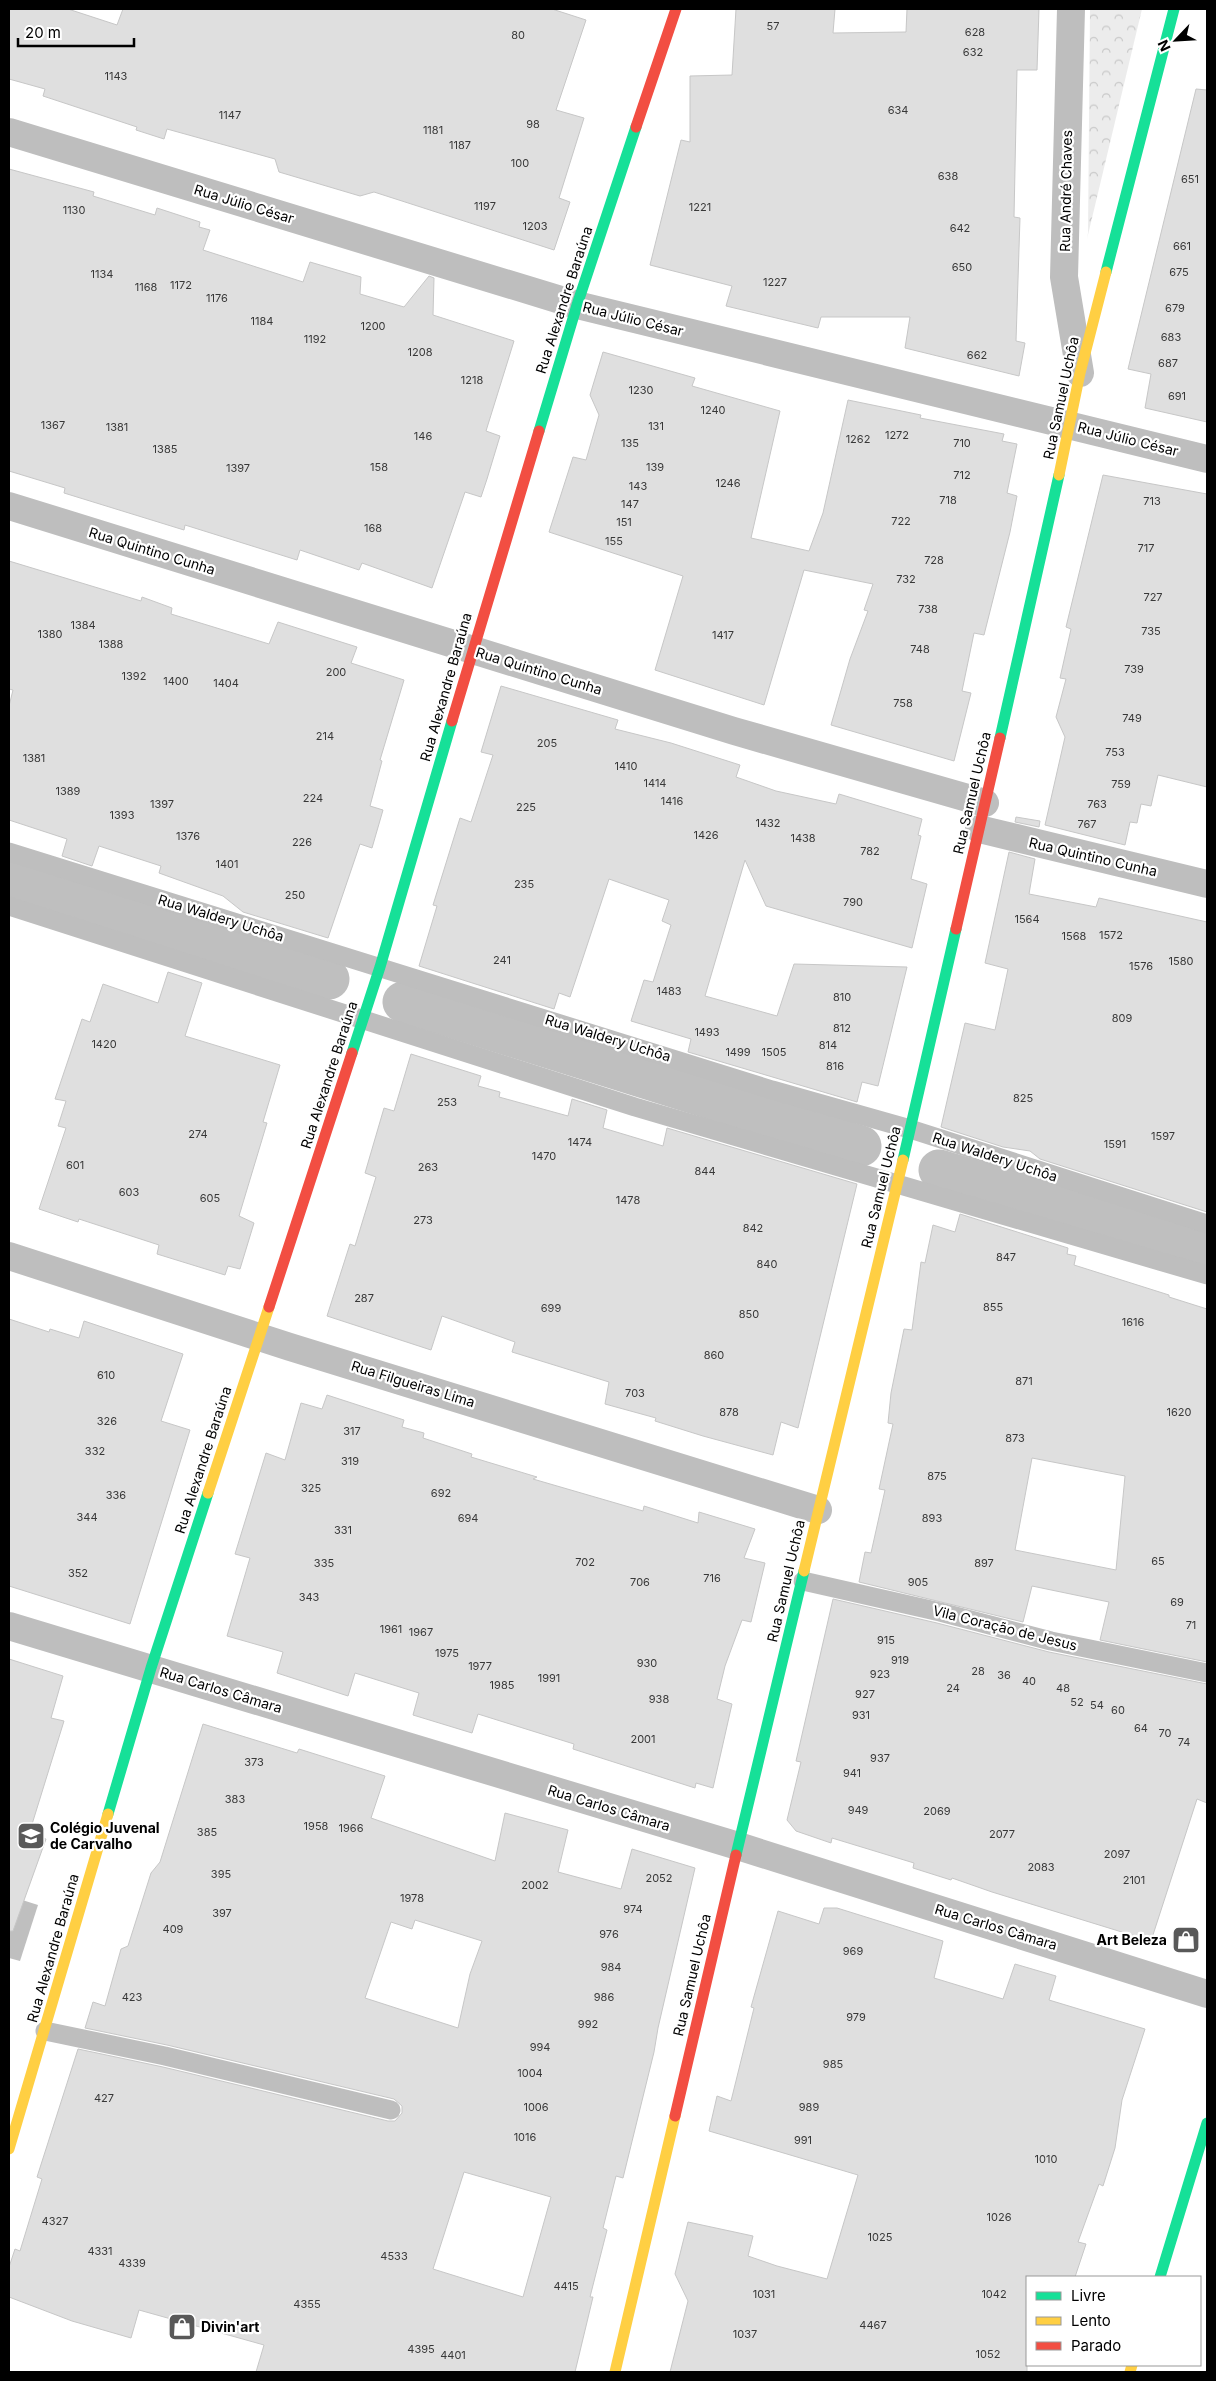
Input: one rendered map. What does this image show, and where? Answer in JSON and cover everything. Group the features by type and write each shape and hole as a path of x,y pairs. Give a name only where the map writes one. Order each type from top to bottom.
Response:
{"street":[{"name":"Rua Alexandre Baraúna","path":"9,2149 151,1668 379,968 472,651 577,305 676,9"},
{"name":"Rua André Chaves","path":"1071,9 1064,277 1080,373"},
{"name":"Rua Samuel Uchôa","path":"614,2372 910,1130 1071,424 1080,373 1174,9"},
{"name":"Rua Júlio César","path":"9,132 577,305 1071,424 1207,459"},
{"name":"Rua Quintino Cunha","path":"9,506 734,732 985,803"},
{"name":"Rua Quintino Cunha","path":"979,829 1207,884"},
{"name":"Rua Filgueiras Lima","path":"9,1256 259,1337 818,1510"},
{"name":"Rua Carlos Câmara","path":"9,1626 738,1846 1207,1994"},
{"path":"1160,2276 1207,2123"}],"lane":[{"name":"Rua Waldery Uchôa","path":"9,852 772,1090 910,1130 1207,1224"},
{"path":"9,906 363,1018 635,1107 897,1181 1207,1275"},
{"name":"Vila Coração de Jesus","path":"802,1581 940,1612 1051,1641 1207,1673"},
{"path":"45,2031 184,2061 391,2110"}],"green space":[{"path":"1090,9 1142,9 1087,239 1088,233"}],"shaded area":[{"path":"16,1898 38,1905 20,1961 9,1958 9,1921"}],"building":[{"path":"9,9 68,9 117,25 123,9 552,9 586,20 556,110 584,118 559,198 570,202 554,250 374,192 360,196 279,172 275,159 167,129 164,139 136,130 137,127 43,96 45,89 9,79"},
{"path":"736,9 835,9 833,33 906,32 907,9 1039,9 1037,70 1017,70 1014,217 1020,218 1016,341 1025,343 1019,376 905,348 910,317 821,317 818,328 726,306 732,286 650,265 681,140 690,142 690,76 732,75"},
{"path":"1196,89 1207,90 1207,422 1145,408 1151,374 1128,369"},
{"path":"9,169 94,192 93,196 155,215 157,208 200,222 199,227 210,230 203,250 303,282 310,262 361,277 360,294 404,307 429,276 434,278 433,315 514,341 486,431 500,436 487,479 481,497 465,492 432,588 362,563 359,570 300,550 297,560 185,525 184,530 64,493 65,488 9,471"},
{"path":"603,352 695,378 692,386 780,411 751,538 809,551 823,513 848,400 921,415 920,418 1004,434 1002,441 1017,444 1007,493 1017,496 1010,532 984,635 974,633 962,691 971,693 954,761 831,725 850,659 868,611 864,610 873,584 804,570 764,705 655,670 683,576 549,532 573,457 586,460 599,415 590,395"},
{"path":"1103,475 1207,494 1207,787 1158,775 1151,806 1141,804 1137,823 1130,822 1125,845 1045,825 1065,737 1056,717 1066,679 1060,678 1071,629 1066,627"},
{"path":"9,561 141,601 142,597 172,608 171,614 269,644 278,622 357,647 351,663 404,680 380,760 382,761 370,806 383,810 372,848 360,844 328,938 243,912 223,896 159,873 161,866 99,846 92,866 62,856 67,839 9,820 9,706 13,690 9,689"},
{"path":"501,686 618,720 615,729 671,743 740,765 736,777 776,791 836,804 839,794 922,819 918,835 921,836 911,879 927,884 912,948 766,906 745,860 705,996 777,1016 794,964 907,967 878,1086 862,1082 857,1102 688,1052 691,1039 631,1021 644,980 653,982 671,925 662,921 669,900 609,879 570,997 559,993 554,1009 419,966 437,906 433,905 460,818 471,822 493,755 481,752"},
{"path":"1016,817 1040,821 1039,827 1015,822"},
{"path":"1009,852 1035,859 1029,894 1096,907 1099,898 1207,922 1207,1212 1040,1159 1030,1151 1003,1147 941,1127 965,1023 995,1030 1008,969 985,963"},
{"path":"168,972 202,983 185,1036 280,1065 263,1122 267,1123 239,1216 254,1223 240,1269 228,1266 225,1275 157,1254 159,1245 79,1219 78,1222 39,1209 66,1128 58,1126 66,1101 55,1099 82,1019 90,1022 103,984 158,1003"},
{"path":"411,1054 481,1076 478,1086 500,1092 499,1097 568,1116 572,1099 607,1110 603,1128 663,1146 667,1128 857,1184 798,1428 781,1422 773,1455 703,1436 655,1421 656,1418 605,1404 609,1382 512,1352 515,1342 442,1316 431,1350 327,1316 350,1244 355,1246 376,1177 365,1173 384,1108 394,1111"},
{"path":"960,1214 1068,1248 1067,1254 1076,1256 1074,1265 1207,1309 1207,1662 1100,1640 1109,1602 1032,1586 1023,1622 859,1582 865,1552 871,1553 885,1490 879,1489 893,1424 888,1423 891,1393 904,1329 912,1330 921,1262 925,1263 933,1225 955,1232","holes":["1032,1458 1125,1476 1116,1570 1015,1550"]},
{"path":"9,1319 49,1332 50,1329 79,1338 84,1321 183,1354 161,1421 190,1430 130,1624 9,1586"},
{"path":"327,1395 404,1420 402,1427 424,1433 423,1438 472,1454 471,1457 537,1477 533,1479 643,1511 644,1506 698,1523 699,1512 755,1529 744,1558 765,1563 751,1622 742,1620 725,1666 717,1699 732,1704 713,1788 696,1783 695,1788 573,1749 574,1744 478,1714 472,1733 413,1715 419,1693 355,1673 348,1696 277,1673 283,1652 227,1636 250,1558 235,1554 266,1453 285,1460 301,1403 322,1409"},
{"path":"833,1599 1049,1652 1207,1684 1207,1803 1197,1799 1151,1941 952,1878 951,1880 913,1868 914,1863 832,1838 831,1843 796,1831 787,1820 801,1762 796,1761"},
{"path":"9,1659 63,1676 51,1718 64,1721 29,1834 46,1839 13,1931 9,1931"},
{"path":"203,1724 297,1753 299,1749 385,1776 371,1818 495,1861 505,1813 568,1830 558,1872 621,1889 632,1849 695,1868 654,2052 623,2178 616,2176 603,2228 607,2230 590,2297 593,2297 575,2372 256,2372 264,2345 139,2310 131,2338 72,2321 9,2297 9,2267 15,2249 20,2251 42,2179 37,2177 78,2049 163,2067 388,2121 395,2121 402,2113 402,2106 394,2099 167,2045 85,2028 93,2002 105,2006 121,1949 128,1946 151,1873 160,1862","holes":["415,1920 482,1941 470,1974 458,2028 365,1998 391,1922 412,1929","464,2172 551,2197 523,2297 433,2269"]},
{"path":"824,1908 837,1908 943,1941 934,1978 1003,1999 1015,1964 1056,1976 1049,2000 1145,2029 1122,2100 1115,2148 1103,2186 1099,2184 1078,2242 1086,2244 1075,2276 1026,2276 1027,2372 670,2372 688,2301 675,2274 688,2222 753,2236 748,2256 827,2279 858,2175 709,2131 717,2096 731,2101 754,2008 751,2007 778,1911 819,1924"}],"waterway":[{"path":"9,878 329,979"},
{"path":"403,1002 861,1146"},
{"path":"939,1170 1207,1249"}],"traffic: fast":[{"path":"1106,272 1174,9"},
{"path":"539,431 577,305 636,127"},
{"path":"1000,738 1059,475"},
{"path":"352,1053 380,967 452,721"},
{"path":"903,1160 956,929"},
{"path":"108,1814 151,1668 208,1493"},
{"path":"736,1855 804,1571"},
{"path":"1160,2276 1207,2123"}],"traffic: slow":[{"path":"1059,475 1080,373 1106,272"},
{"path":"804,1571 903,1160"},
{"path":"208,1493 269,1307"},
{"path":"9,2149 108,1814"},
{"path":"615,2372 675,2116"},
{"path":"1130,2372 1132,2366"}],"traffic: jam":[{"path":"636,127 676,9"},
{"path":"452,721 539,431"},
{"path":"956,929 1000,738"},
{"path":"269,1307 352,1053"},
{"path":"675,2116 736,1855"}],"place":[{"name":"Colégio Juvenal de Carvalho","path":"31,1836"},
{"name":"Art Beleza","path":"1186,1940"},
{"name":"Divin'art","path":"182,2327"}]}
